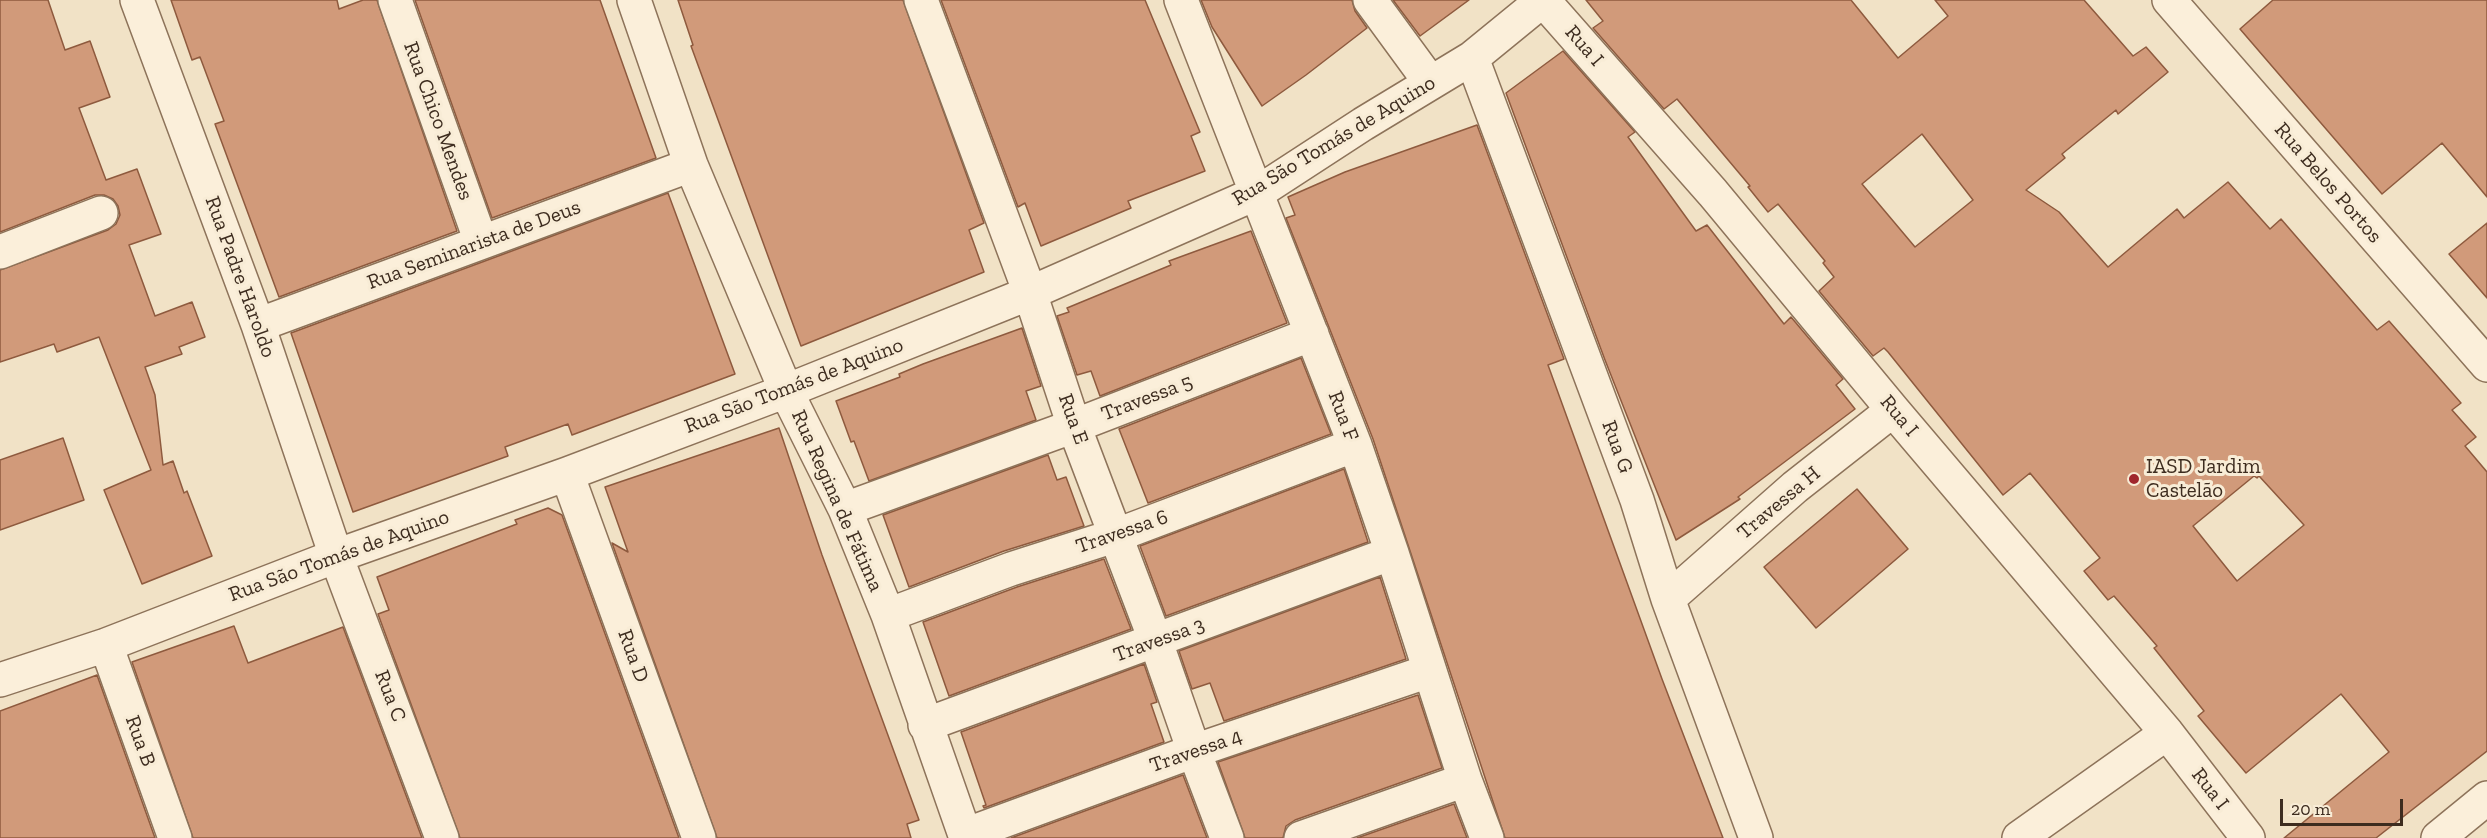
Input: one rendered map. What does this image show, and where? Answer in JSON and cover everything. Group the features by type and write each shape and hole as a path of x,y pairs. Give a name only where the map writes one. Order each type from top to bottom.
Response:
{"street":[{"name":"Rua Padre Haroldo","path":"137,0 258,324 336,556"},
{"name":"Rua Chico Mendes","path":"395,0 481,242"},
{"name":"Rua Regina de Fátima","path":"634,0 691,165 786,391 845,509 888,615 965,837"},
{"name":"Rua E","path":"921,0 1030,293 1074,426 1117,535 1227,838"},
{"name":"Rua F","path":"1181,0 1355,446 1486,838"},
{"path":"1370,0 1430,82"},
{"name":"Rua São Tomás de Aquino","path":"0,680 106,645 336,556 567,474 786,391 1030,293 1257,193 1430,82 1472,58 1543,0"},
{"name":"Rua I","path":"1543,0 1713,193 1893,410 2167,733 2248,838"},
{"name":"Rua Belos Portos","path":"2169,0 2487,365"},
{"name":"Rua G","path":"1472,58 1637,500 1668,599 1756,838"},
{"name":"Rua Seminarista de Deus","path":"258,324 691,165"},
{"path":"0,252 101,213"},
{"name":"Travessa 5","path":"845,509 1074,426 1312,334"},
{"name":"Travessa H","path":"1668,599 1795,487 1893,410"},
{"name":"Travessa 6","path":"888,615 1011,569 1117,535 1355,446"},
{"name":"Rua D","path":"567,474 699,838"},
{"name":"Travessa 3","path":"926,725 1392,554"},
{"name":"Rua C","path":"336,556 442,838"},
{"name":"Rua B","path":"106,645 175,838"},
{"name":"Travessa 4","path":"965,837 1194,751 1429,671"},
{"path":"2019,838 2167,733"},
{"path":"1301,838 1465,780"},
{"path":"2438,838 2487,798"}],"building":[{"path":"0,0 48,0 65,50 90,41 110,97 79,108 106,180 137,169 161,234 129,245 155,316 192,302 205,337 179,347 182,354 145,367 155,395 163,465 173,461 184,493 187,491 212,556 142,584 104,490 151,470 99,337 57,352 54,344 0,362 0,270 108,230 116,224 120,215 113,199 104,195 95,195 0,232"},
{"path":"171,0 337,0 339,9 363,0 377,0 457,231 279,297 215,124 224,121 200,57 192,60"},
{"path":"415,0 600,0 656,158 492,218"},
{"path":"678,0 903,0 984,223 969,230 984,272 801,346 691,46 693,45"},
{"path":"941,0 1145,0 1200,132 1191,136 1205,171 1128,201 1131,208 1041,246 1025,203 1018,207"},
{"path":"1201,0 1352,0 1355,11 1367,28 1262,106 1212,27"},
{"path":"1393,0 1469,0 1420,36"},
{"path":"1586,0 1851,0 1898,58 1948,16 1935,0 2084,0 2133,56 2146,47 2168,72 2118,114 2116,110 2062,154 2065,158 2026,190 2059,212 2108,267 2177,209 2184,218 2228,182 2270,229 2281,219 2377,330 2389,321 2461,403 2452,410 2476,437 2465,446 2487,472 2487,751 2376,838 2284,838 2389,752 2341,694 2246,773 2198,716 2204,711 2154,648 2157,646 2114,596 2108,600 2084,571 2100,558 2030,473 2003,495 1888,352 1884,348 1873,356 1819,291 1834,277 1823,263 1825,261 1778,204 1768,212 1748,187 1750,186 1677,99 1664,109 1593,28 1603,21","holes":["1922,134 1973,200 1915,247 1862,184","2254,476 2257,478 2259,476 2304,525 2237,581 2193,526"]},
{"path":"2273,0 2487,0 2487,197 2442,143 2382,194 2240,29"},
{"path":"1563,51 1635,132 1628,137 1696,231 1707,225 1784,324 1791,317 1843,379 1836,385 1855,409 1738,497 1740,499 1676,540 1605,360 1506,93"},
{"path":"1477,125 1564,359 1548,365 1662,679 1723,838 1505,838 1373,439 1286,218 1295,215 1288,197 1345,172"},
{"path":"668,193 735,374 572,435 568,424 505,447 508,456 353,512 291,333"},
{"path":"2487,223 2487,298 2449,254"},
{"path":"1251,231 1287,323 1100,396 1091,371 1077,375 1057,316 1069,312 1067,308 1171,265 1169,261"},
{"path":"1022,328 1041,386 1026,391 1036,420 869,481 836,401 900,377 899,374 923,364"},
{"path":"1301,358 1331,434 1148,503 1119,429"},
{"path":"779,428 822,555 919,820 907,824 911,838 717,838 612,543 628,552 605,487"},
{"path":"63,438 84,500 0,530 0,460"},
{"path":"1048,455 1057,480 1066,477 1084,526 1004,551 909,587 883,515"},
{"path":"1344,469 1368,542 1166,616 1140,546"},
{"path":"1857,489 1908,549 1816,628 1764,567"},
{"path":"548,508 562,515 679,838 460,838 378,614 389,610 377,577 517,524 515,520"},
{"path":"1104,559 1131,629 949,696 923,622 1017,587"},
{"path":"1380,577 1406,659 1224,721 1210,683 1192,689 1179,651"},
{"path":"234,626 248,663 343,627 422,838 193,838 132,662"},
{"path":"1144,664 1157,702 1151,704 1164,742 984,808 983,806 986,805 961,732"},
{"path":"97,675 155,838 0,838 0,711"},
{"path":"1418,695 1442,768 1295,820 1286,826 1283,838 1245,838 1218,762"},
{"path":"1183,775 1207,838 1011,838"},
{"path":"1454,804 1467,838 1357,838"}],"place":[{"name":"IASD Jardim Castelão","path":"2134,479"}]}
